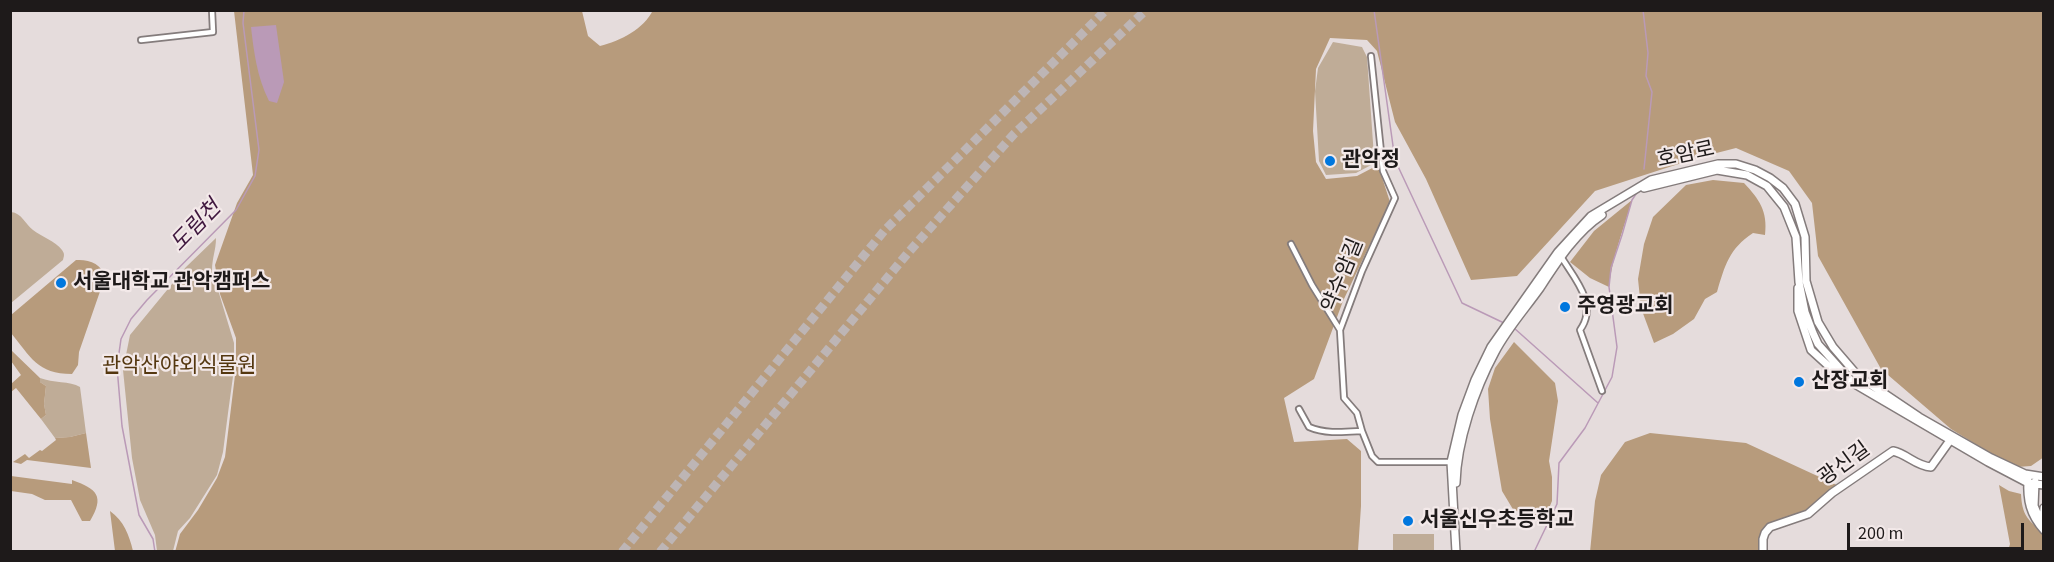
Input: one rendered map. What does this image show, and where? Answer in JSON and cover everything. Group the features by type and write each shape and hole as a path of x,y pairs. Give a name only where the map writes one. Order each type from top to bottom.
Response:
{"main road":[{"name":"호암로","path":"1458,552 1454,462 1462,415 1491,347 1591,216 1651,180 1718,164 1736,165 1755,170 1770,178 1783,189 1795,204 1805,237 1806,281 1815,314 1826,338 1858,376 1952,439 2031,479 2043,477"},
{"path":"1454,462 1479,386 1496,350 1560,254 1593,221 1635,192 1652,185 1717,170 1747,175 1767,186 1784,207 1796,237 1799,282 1805,312 1818,344 1853,383"},
{"path":"1799,282 1797,311 1811,350 1844,380 1952,439"},
{"path":"1811,350 1826,338"},
{"name":"광신길","path":"1763,552 1763,539 1770,527 1808,514 1832,493 1893,451 1922,466 1931,467 1952,439"},
{"path":"2031,479 2043,485"},
{"path":"2031,479 2034,506 2043,526"},
{"path":"2043,508 2043,526"}],"street":[{"path":"141,40 213,32 212,10"},
{"name":"약수암길","path":"1371,56 1383,171 1395,198 1362,271 1340,330 1344,398 1357,412 1372,456 1378,462 1454,462"},
{"path":"1291,244 1312,285 1340,330"},
{"path":"1560,254 1587,301 1589,310 1586,322 1580,330 1602,391"},
{"path":"1299,409 1309,428 1342,432 1362,431"}],"green space":[{"path":"1333,42 1362,47 1367,57 1374,157 1373,164 1356,173 1326,175 1319,161 1315,91 1318,68"},
{"path":"11,212 18,214 33,230 56,244 64,255 63,260 11,303"},
{"name":"관악산야외식물원","path":"216,238 212,270 234,343 234,369 223,452 217,475 190,518 178,531 173,551 157,551 155,535 140,500 132,458 123,370 130,335 186,267"},
{"path":"40,378 80,387 86,433 55,438 41,419 46,415 44,404 46,386 40,382"},
{"path":"1393,534 1434,534 1434,551 1393,551"}],"shaded area":[{"path":"653,10 2043,11 2044,457 2031,466 2017,467 1985,450 1951,429 1881,369 1818,256 1812,203 1789,171 1736,148 1697,158 1595,191 1517,276 1471,280 1426,179 1395,122 1377,51 1367,40 1330,38 1316,69 1313,131 1316,162 1326,179 1357,176 1378,165 1390,202 1343,301 1314,379 1284,398 1294,442 1347,439 1361,451 1358,551 175,552 180,534 217,478 225,457 236,367 236,338 220,294 215,265 237,203 253,175 234,11 582,11 588,36 600,46 631,33 644,23"},
{"path":"276,25 284,82 277,103 269,101 262,83 251,27"},
{"path":"1713,180 1744,183 1754,194 1764,212 1765,235 1753,233 1738,245 1729,258 1717,292 1705,299 1694,319 1673,334 1654,343 1641,308 1638,279 1644,244 1653,217 1686,185"},
{"path":"1632,200 1615,254 1609,287 1590,278 1570,262 1594,231"},
{"path":"76,260 94,263 105,277 79,352 78,365 72,374 60,373 43,367 30,357 11,333 11,315"},
{"path":"1514,342 1555,383 1558,401 1549,461 1552,501 1542,525 1529,512 1514,511 1502,491 1490,419 1488,389 1495,368"},
{"path":"11,350 46,386 44,404 46,415 41,419 16,388 11,392 11,384 21,375 11,361"},
{"path":"86,433 91,468 27,460 21,464 13,462 25,454 29,458 40,450 42,451 56,440 55,438"},
{"path":"1650,433 1746,443 1839,486 1808,514 1765,533 1763,551 1590,552 1595,501 1601,475 1625,442"},
{"path":"11,476 72,484 72,480 81,483 96,494 95,512 90,521 82,521 71,500 45,500 32,494 11,491"},
{"path":"1999,485 2021,494 2026,516 2043,532 2043,551 2008,551 2010,544"},
{"path":"110,511 125,529 133,551 115,551"}],"waterway":[{"name":"도림천","path":"155,552 153,539 139,515 122,426 117,367 121,339 131,319 147,300 236,210 255,176 259,150 243,23 244,10"},
{"path":"1374,10 1395,160 1462,303 1504,323"},
{"path":"1643,10 1648,53 1646,76 1652,92 1644,169"},
{"path":"1534,552 1557,504 1559,463 1585,428 1612,377 1617,347 1609,287 1611,268 1632,200 1636,194"},
{"path":"1514,328 1598,403"}],"tunnel":[{"path":"622,552 884,231 1106,10"},
{"path":"660,552 907,254 1014,134 1146,10"}],"place":[{"name":"관악정","path":"1330,161"},
{"name":"서울대학교 관악캠퍼스","path":"61,283"},
{"name":"주영광교회","path":"1565,307"},
{"name":"산장교회","path":"1799,382"},
{"name":"서울신우초등학교","path":"1408,521"}]}
